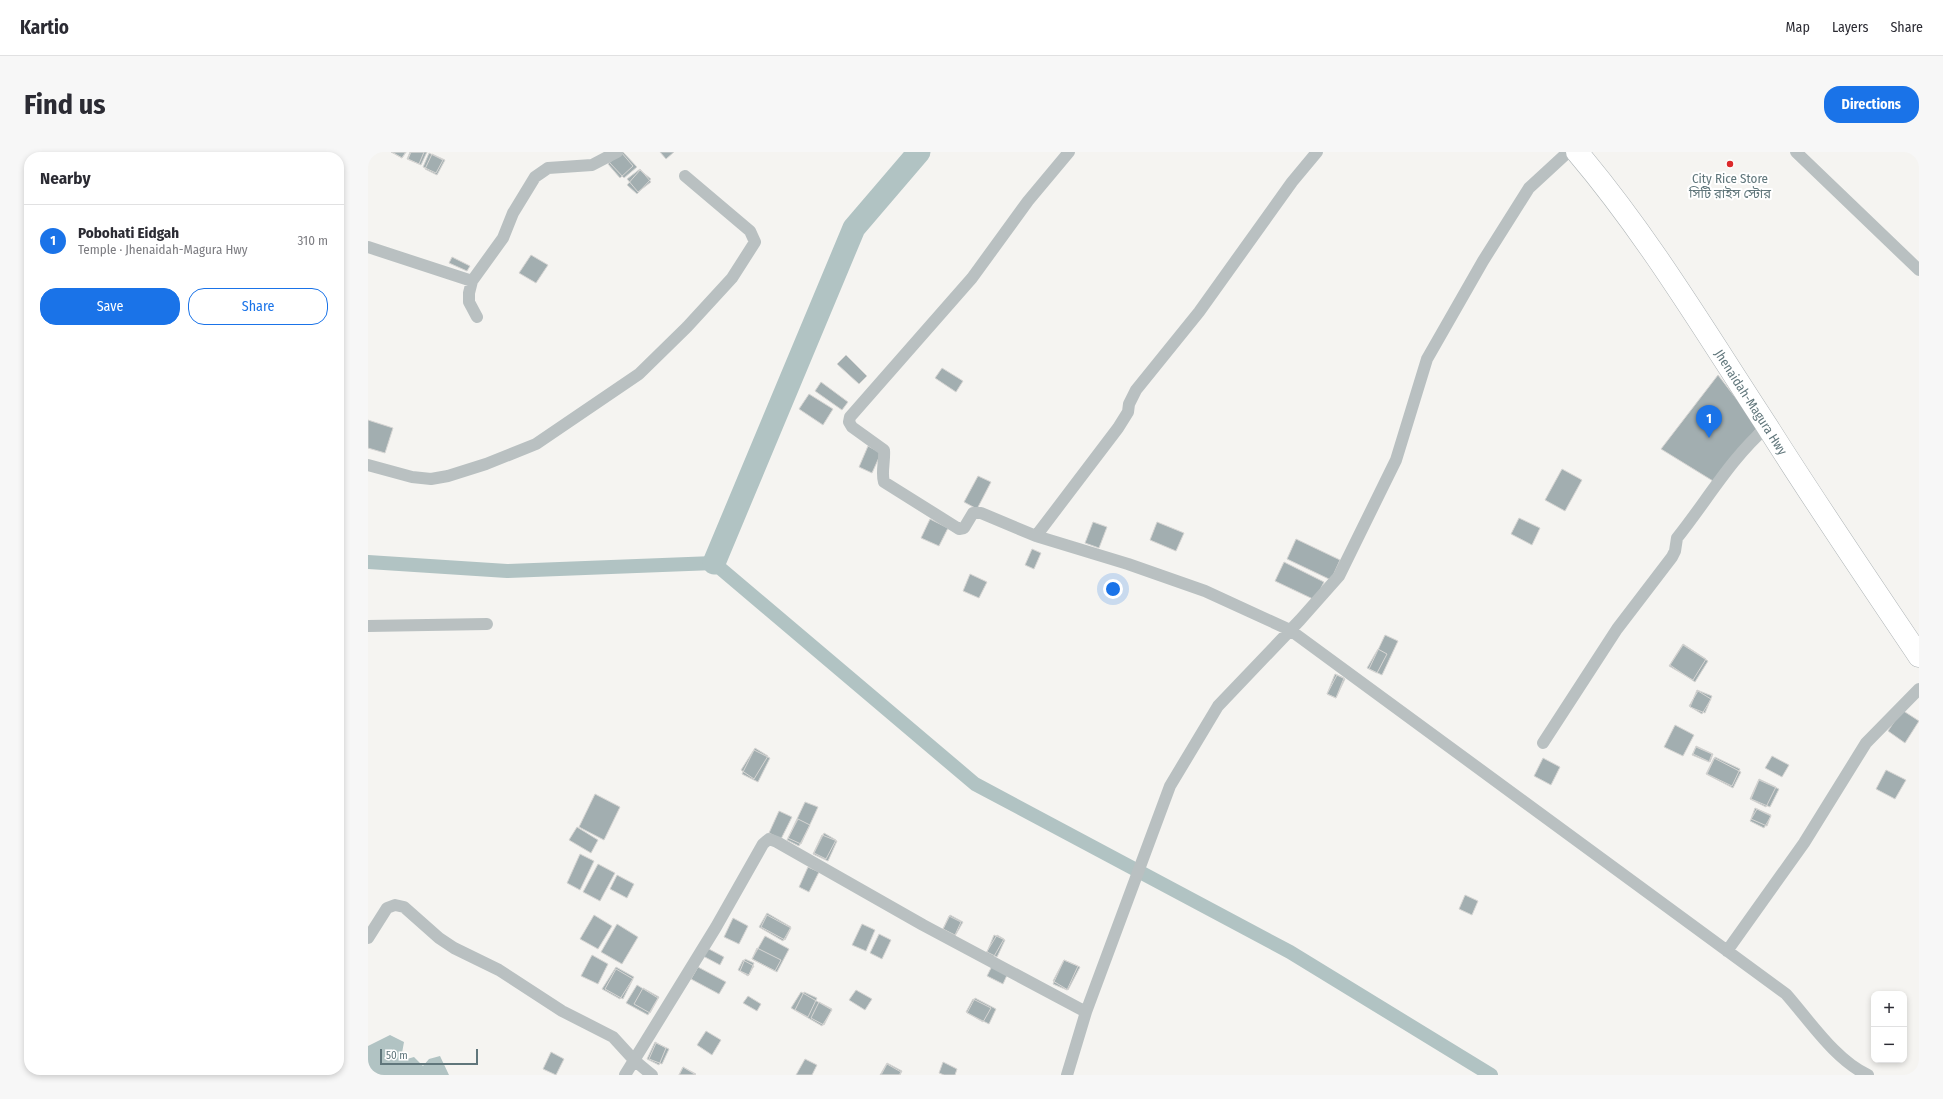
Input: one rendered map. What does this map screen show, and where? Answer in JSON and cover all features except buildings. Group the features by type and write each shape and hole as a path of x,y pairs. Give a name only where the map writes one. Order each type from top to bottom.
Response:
{"highway":[{"name":"Jhenaidah-Magura Hwy","path":"1580,154 1608,189 1681,292 1767,427 1919,656"}],"street":[{"path":"477,317 469,302 469,293 472,281 503,238 513,213 535,177 548,168 592,166 617,152"},
{"path":"1069,152 1028,201 972,278 850,417 849,422 852,427 884,450 885,466 882,477 884,482 959,529 964,528 973,513 977,512 1036,536 1128,564 1205,591 1290,630 1786,994 1838,1053 1858,1070 1868,1075"},
{"path":"1036,536 1118,428 1128,412 1129,404 1136,390 1200,312 1292,182 1317,152"},
{"path":"1796,152 1919,270"},
{"path":"1067,1075 1086,1012 1170,786 1218,706 1339,576 1396,460 1427,359 1479,267 1529,188 1580,154"},
{"path":"368,465 412,477 431,478 448,476 486,464 536,444 639,374 687,327 732,278 755,242 750,231 685,176"},
{"path":"368,247 472,281"},
{"path":"1543,742 1617,630 1672,558 1675,551 1677,538 1737,458 1754,438 1767,427"},
{"path":"368,626 487,624"},
{"path":"1727,951 1804,843 1866,743 1919,689"},
{"path":"624,1075 716,927 763,844 769,840 777,842 923,925 1086,1012"},
{"path":"368,938 387,908 395,905 404,907 439,938 454,948 499,970 562,1011 613,1038 634,1060 652,1075"}],"shaded area":[{"path":"390,1035 404,1042 402,1053 407,1059 414,1057 423,1066 429,1059 440,1056 449,1075 368,1075 368,1046"}],"waterway":[{"path":"714,563 854,228 919,152"},
{"path":"368,562 507,571 714,563 975,784 1290,952 1491,1075"}],"place":[{"name":"City Rice Store সিটি রাইস স্টোর","path":"1730,164"},
{"name":"Pobohati Eidgah","path":"1709,438"}]}
